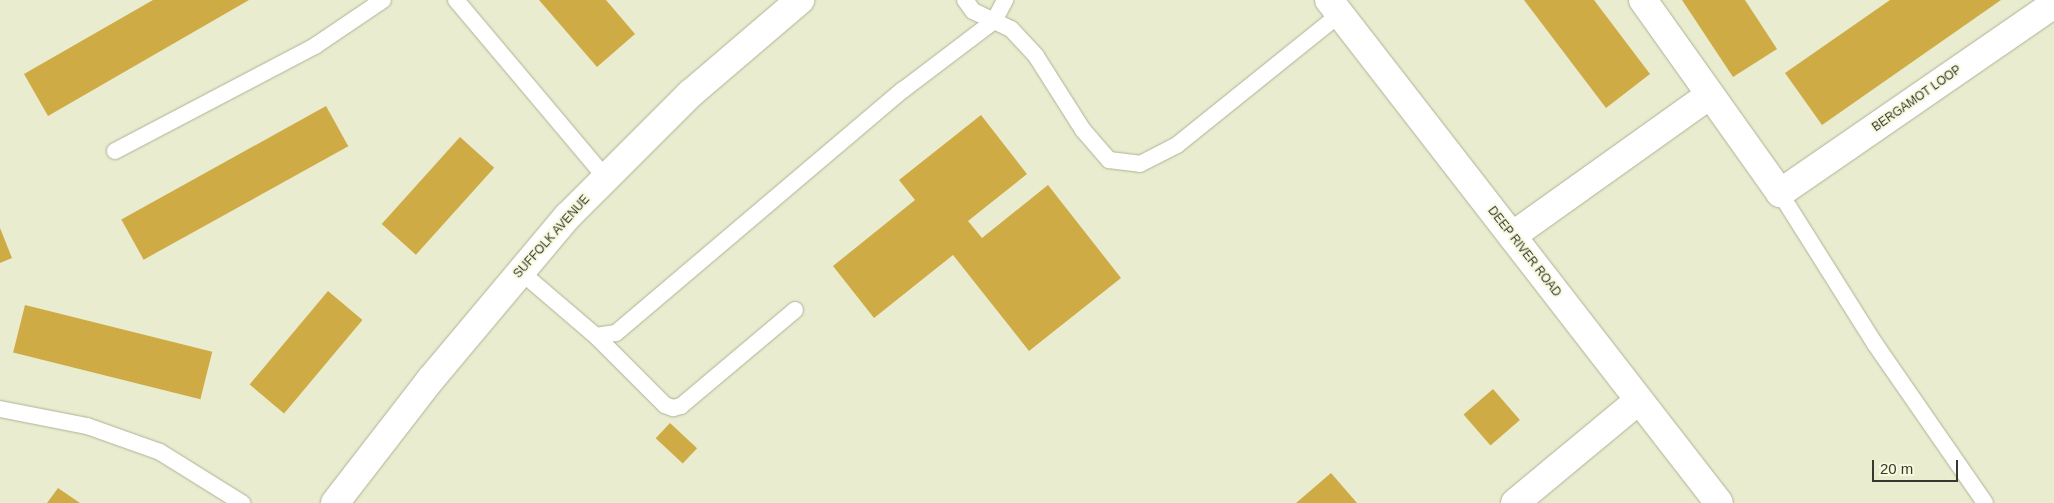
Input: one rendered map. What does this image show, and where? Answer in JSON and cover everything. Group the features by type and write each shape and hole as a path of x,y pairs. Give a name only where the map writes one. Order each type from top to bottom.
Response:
{"street":[{"name":"SUFFOLK AVENUE","path":"335,503 521,272 606,178 690,94 800,0"},
{"path":"1643,0 1780,193"},
{"name":"DEEP RIVER ROAD","path":"1335,7 1719,503"},
{"name":"BERGAMOT LOOP","path":"1780,193 2052,8"},
{"path":"1512,236 1710,96"},
{"path":"1514,503 1639,400"}],"lane":[{"path":"115,151 315,46 383,0"},
{"path":"456,0 606,178"},
{"path":"965,0 973,11 1011,29 1036,56 1083,130 1109,160 1140,164 1178,145 1335,7"},
{"path":"596,336 616,333 903,90 994,21 1005,0"},
{"path":"1780,193 1875,344 1942,436 1985,503"},
{"path":"521,272 596,336 665,405 673,408 795,310"},
{"path":"0,409 87,426 160,452 242,503"}],"building":[{"path":"153,0 249,0 48,116 24,74"},
{"path":"539,0 606,0 635,34 597,67"},
{"path":"1524,0 1594,0 1650,74 1606,108"},
{"path":"1682,0 1745,0 1777,49 1733,77"},
{"path":"1890,0 2001,0 1822,125 1785,73"},
{"path":"326,106 348,146 144,260 121,219"},
{"path":"981,115 1027,174 968,221 982,238 1048,185 1121,278 1029,351 953,255 874,318 833,266 915,200 899,180"},
{"path":"460,137 494,168 416,255 382,224"},
{"path":"0,228 12,258 0,263"},
{"path":"328,291 362,320 284,413 250,384"},
{"path":"25,305 212,352 200,399 13,353"},
{"path":"1493,389 1520,420 1490,446 1464,415"},
{"path":"670,423 697,448 683,464 656,438"},
{"path":"1331,473 1357,503 1296,503"},
{"path":"58,488 80,503 47,503"}]}
